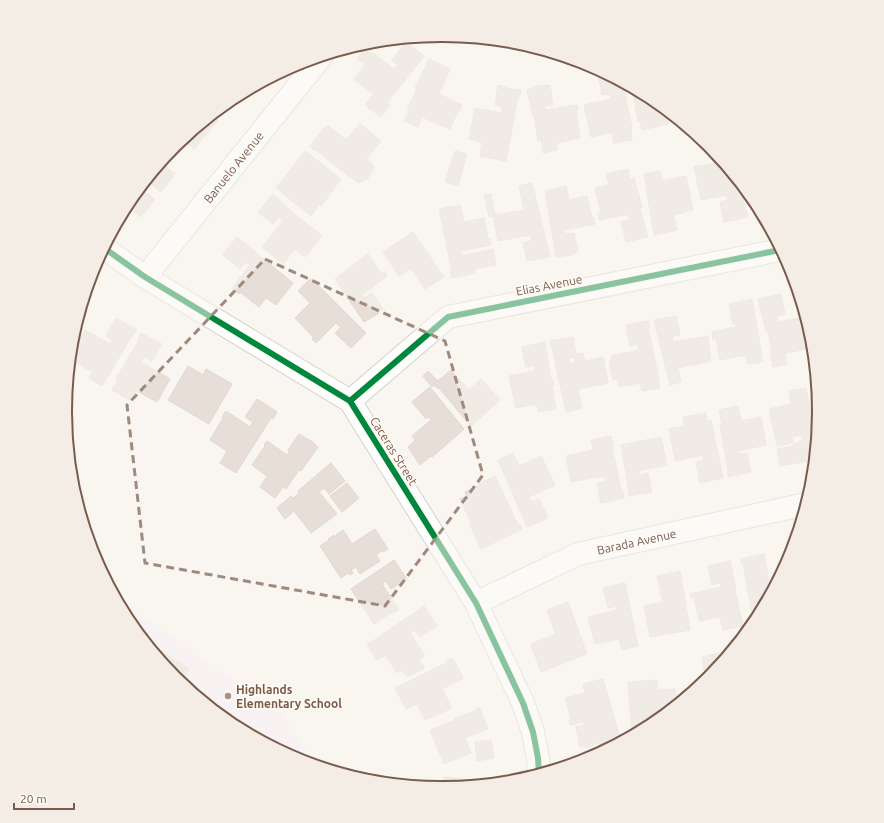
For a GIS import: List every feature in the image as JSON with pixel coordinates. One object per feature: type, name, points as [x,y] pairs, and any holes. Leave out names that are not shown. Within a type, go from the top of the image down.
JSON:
[{"type":"street","name":"Banuelo Avenue","points":[[145,277],[315,65]]},
{"type":"street","name":"Elias Avenue","points":[[350,401],[448,317],[774,251]]},
{"type":"street","name":"Caceras Street","points":[[109,252],[145,277],[350,401],[476,603],[523,703],[533,732],[539,768]]},
{"type":"street","name":"Barada Avenue","points":[[476,603],[578,554],[799,505]]},
{"type":"highlighted area","points":[[265,259],[445,341],[483,475],[385,606],[145,563],[127,405]]},
{"type":"shaded area","name":"Highlands Elementary School","points":[[128,606],[284,715],[310,756],[279,743],[257,731],[217,705],[181,673],[164,655]]},
{"type":"building","points":[[404,44],[408,44],[424,56],[387,103],[390,105],[381,117],[365,105],[374,94],[354,79],[365,64],[357,59],[363,51],[366,50],[371,54],[372,52],[394,69],[398,65],[392,60]]},
{"type":"building","points":[[429,59],[450,69],[439,94],[462,105],[460,111],[458,110],[450,129],[422,117],[418,127],[404,121],[409,111],[407,110],[417,89],[415,88]]},
{"type":"building","points":[[599,77],[624,91],[632,128],[632,140],[614,143],[612,132],[591,137],[584,105],[612,99],[610,94],[602,95]]},
{"type":"building","points":[[498,85],[507,87],[506,88],[521,90],[520,97],[518,97],[506,161],[480,156],[482,142],[469,139],[475,108],[501,113],[502,107],[495,105]]},
{"type":"building","points":[[544,85],[550,85],[553,105],[544,106],[545,110],[577,105],[578,110],[576,111],[580,138],[556,143],[557,150],[543,153],[541,140],[538,141],[534,115],[527,90]]},
{"type":"building","points":[[633,96],[667,118],[668,124],[642,130],[640,121],[638,121]]},
{"type":"building","points":[[216,119],[218,120],[194,149],[188,144]]},
{"type":"building","points":[[360,124],[381,141],[366,159],[374,166],[373,170],[368,178],[359,183],[310,146],[327,125],[346,140]]},
{"type":"building","points":[[305,151],[341,179],[321,206],[319,205],[311,216],[276,188]]},
{"type":"building","points":[[455,151],[467,154],[458,186],[445,182]]},
{"type":"building","points":[[715,163],[742,197],[748,217],[724,222],[720,202],[728,200],[727,195],[701,200],[694,167]]},
{"type":"building","points":[[165,166],[175,174],[161,192],[151,184]]},
{"type":"building","points":[[628,169],[630,179],[634,178],[639,194],[639,203],[641,202],[642,207],[640,209],[648,237],[626,242],[621,222],[629,220],[628,214],[599,220],[598,213],[601,213],[595,188],[609,185],[606,174]]},
{"type":"building","points":[[660,171],[662,181],[686,176],[693,210],[673,215],[677,230],[654,235],[644,174]]},
{"type":"building","points":[[532,183],[550,257],[527,261],[523,243],[532,241],[531,235],[498,241],[493,216],[489,217],[484,195],[491,194],[495,215],[524,210],[519,186]]},
{"type":"building","points":[[566,186],[569,200],[587,196],[592,218],[594,218],[595,224],[564,230],[565,234],[574,233],[578,252],[572,253],[572,255],[556,257],[545,191]]},
{"type":"building","points":[[145,192],[155,199],[141,217],[132,210]]},
{"type":"building","points":[[273,194],[292,212],[322,236],[305,257],[295,249],[283,264],[262,247],[283,221],[279,217],[273,224],[258,212]]},
{"type":"building","points":[[460,205],[464,222],[484,218],[488,239],[490,239],[491,245],[461,251],[462,256],[493,249],[496,265],[474,269],[475,273],[452,278],[439,209]]},
{"type":"building","points":[[413,232],[444,277],[425,289],[411,268],[399,276],[383,252]]},
{"type":"building","points":[[237,237],[293,283],[276,305],[266,298],[259,307],[240,292],[239,294],[232,288],[250,265],[246,262],[240,269],[223,255]]},
{"type":"building","points":[[368,254],[382,274],[385,272],[387,276],[362,295],[364,298],[372,293],[383,309],[364,322],[335,279]]},
{"type":"building","points":[[311,278],[366,333],[351,348],[335,333],[341,327],[336,323],[316,343],[312,339],[314,338],[295,318],[310,303],[298,291]]},
{"type":"building","points":[[781,294],[785,314],[777,316],[778,322],[799,318],[806,349],[785,353],[787,364],[773,367],[770,351],[772,351],[768,332],[766,332],[758,299]]},
{"type":"building","points":[[752,299],[763,362],[748,364],[746,355],[720,360],[716,338],[713,339],[712,332],[736,327],[735,324],[733,324],[729,304]]},
{"type":"building","points":[[676,316],[680,335],[672,336],[673,342],[708,336],[711,361],[678,368],[681,382],[670,385],[654,320]]},
{"type":"building","points":[[116,318],[137,330],[102,386],[89,378],[92,372],[76,362],[80,340],[85,330],[110,344],[113,340],[106,336]]},
{"type":"building","points":[[648,321],[660,388],[642,391],[640,383],[619,387],[617,379],[613,380],[609,361],[612,360],[611,356],[639,350],[638,344],[630,346],[626,325]]},
{"type":"building","points":[[141,333],[162,344],[152,361],[144,357],[141,362],[170,379],[157,402],[137,391],[131,401],[112,390],[118,380],[116,379],[139,340],[138,339]]},
{"type":"building","points":[[573,337],[576,354],[583,353],[585,361],[603,357],[608,383],[578,389],[582,408],[566,412],[550,341]],"holes":[[[574,357],[575,363],[570,364],[568,358]]]},
{"type":"building","points":[[545,342],[551,380],[553,380],[554,385],[552,386],[556,409],[538,412],[537,404],[516,408],[509,376],[535,371],[534,365],[526,367],[522,347]]},
{"type":"building","points":[[188,366],[203,375],[206,369],[232,384],[209,424],[168,400]]},
{"type":"building","points":[[451,370],[469,390],[481,379],[500,400],[471,426],[439,388],[438,389],[434,385],[432,387],[423,376],[428,371],[438,381]]},
{"type":"building","points":[[430,387],[464,429],[432,457],[431,456],[420,465],[408,447],[415,440],[412,436],[431,420],[428,417],[426,419],[412,402]]},
{"type":"building","points":[[806,388],[812,418],[811,436],[808,461],[780,466],[777,449],[793,446],[792,445],[795,445],[795,443],[803,441],[802,435],[792,437],[793,443],[777,446],[769,409],[791,404],[789,391]]},
{"type":"building","points":[[257,399],[277,412],[273,419],[271,418],[236,473],[220,463],[227,451],[210,440],[226,411],[250,427],[253,422],[245,417]]},
{"type":"building","points":[[738,406],[741,421],[761,417],[766,445],[738,451],[738,454],[747,453],[751,472],[728,477],[719,410]]},
{"type":"building","points":[[706,413],[707,421],[711,420],[723,478],[700,483],[696,462],[704,461],[703,455],[675,461],[669,429],[685,426],[683,417]]},
{"type":"building","points":[[299,434],[318,447],[286,489],[283,487],[275,498],[260,487],[267,476],[252,465],[267,441],[287,455],[290,451],[288,450]]},
{"type":"building","points":[[611,436],[614,447],[612,447],[624,498],[601,503],[597,483],[606,481],[604,476],[571,482],[566,456],[593,450],[591,440]]},
{"type":"building","points":[[661,437],[667,465],[638,471],[639,475],[648,473],[652,492],[629,496],[621,445]]},
{"type":"building","points":[[513,453],[519,466],[541,456],[555,485],[529,497],[531,502],[539,499],[548,518],[527,527],[498,460]]},
{"type":"building","points":[[331,463],[345,481],[329,494],[324,488],[319,492],[337,514],[311,533],[294,511],[285,519],[277,508],[291,496],[293,498],[299,493],[298,491]]},
{"type":"building","points":[[495,476],[518,525],[520,524],[522,529],[481,549],[469,523],[471,522],[460,499],[467,496],[465,492],[472,489],[473,492],[475,491],[473,488],[478,486],[478,484]]},
{"type":"building","points":[[347,483],[359,498],[342,512],[330,496]]},
{"type":"building","points":[[375,529],[388,549],[376,555],[380,561],[360,574],[356,567],[351,570],[353,573],[350,575],[348,573],[341,578],[320,546],[334,535],[335,537],[337,536],[336,535],[343,530],[352,544]]},
{"type":"building","points":[[764,554],[770,581],[752,613],[743,563],[741,563],[741,559]]},
{"type":"building","points":[[394,560],[407,579],[391,589],[386,581],[382,584],[399,610],[394,613],[392,612],[374,624],[351,589]]},
{"type":"building","points":[[730,561],[742,626],[723,630],[720,617],[699,621],[694,597],[691,598],[690,594],[721,587],[720,583],[712,585],[708,566]]},
{"type":"building","points":[[680,571],[690,630],[650,637],[644,606],[663,602],[657,576]]},
{"type":"building","points":[[625,583],[638,646],[622,650],[619,639],[595,644],[588,617],[617,610],[616,606],[608,608],[603,588]]},
{"type":"building","points":[[568,602],[587,654],[541,672],[531,644],[556,634],[547,610]]},
{"type":"building","points":[[424,606],[437,626],[420,637],[415,630],[410,633],[425,656],[419,660],[425,668],[407,677],[402,670],[397,673],[385,655],[377,660],[367,645]]},
{"type":"building","points":[[161,651],[189,669],[185,676]]},
{"type":"building","points":[[722,652],[705,671],[702,657]]},
{"type":"building","points":[[453,658],[463,678],[442,689],[452,708],[425,720],[417,704],[406,709],[395,688],[448,662],[447,660]]},
{"type":"building","points":[[603,679],[620,735],[603,744],[599,745],[598,742],[587,748],[585,746],[580,747],[576,727],[584,725],[583,722],[570,725],[569,720],[571,720],[565,698],[585,693],[583,684]]},
{"type":"building","points":[[657,680],[658,690],[675,689],[676,697],[649,718],[644,718],[644,721],[631,728],[628,682]]},
{"type":"building","points":[[479,707],[488,729],[465,738],[471,753],[444,764],[430,730],[477,710],[476,709]]},
{"type":"building","points":[[491,740],[494,758],[477,761],[475,742]]},
{"type":"building","points":[[444,777],[469,780],[466,780],[443,781]]},
{"type":"cycle path","points":[[350,401],[448,317],[774,251]]},
{"type":"cycle path","points":[[109,252],[145,277],[350,401],[476,603],[523,703],[533,732],[539,768]]},
{"type":"place","name":"Highlands Elementary School","points":[[228,696]]}]
